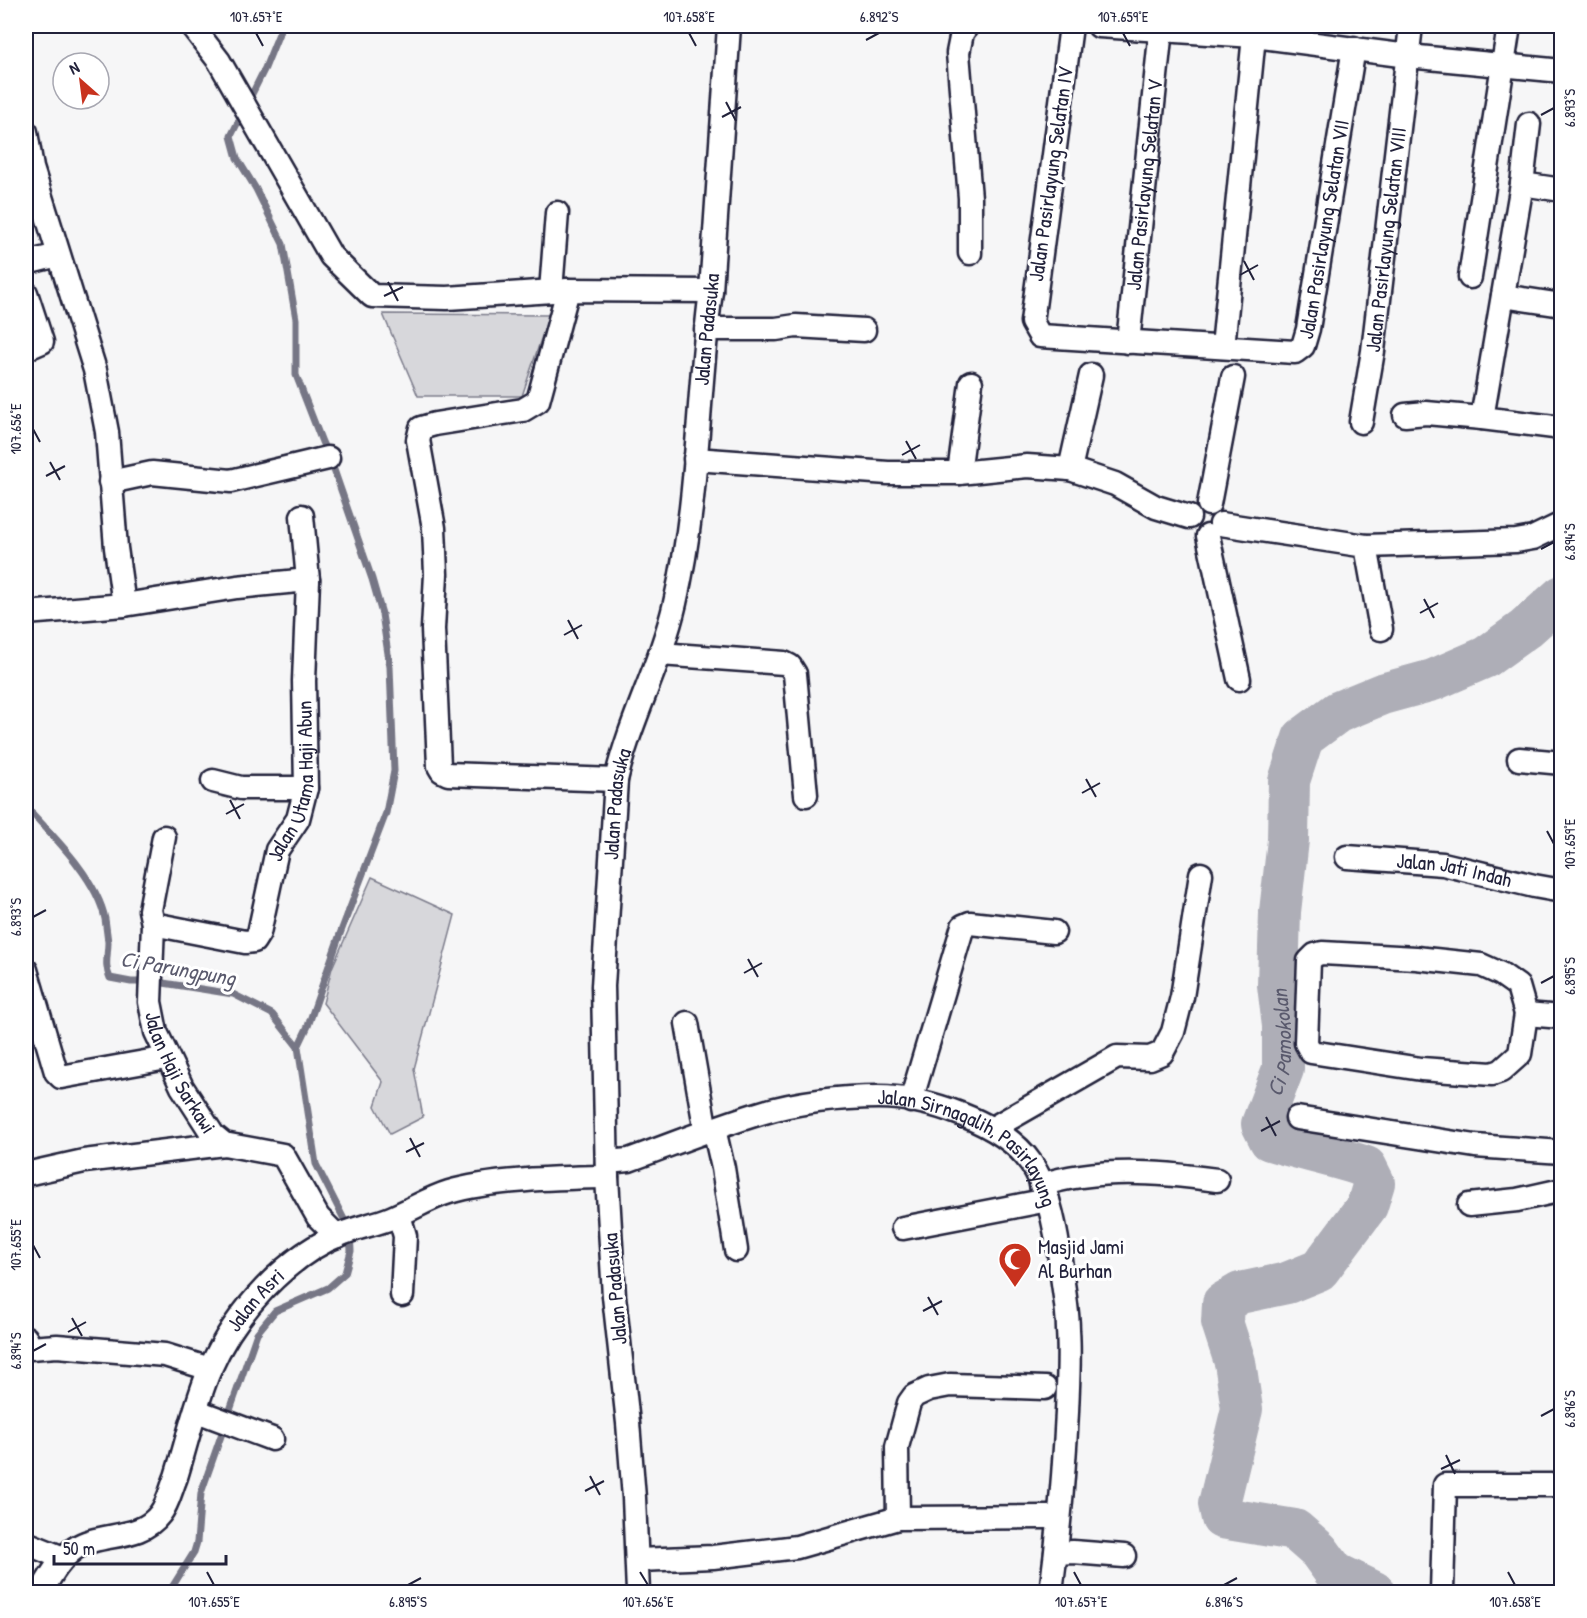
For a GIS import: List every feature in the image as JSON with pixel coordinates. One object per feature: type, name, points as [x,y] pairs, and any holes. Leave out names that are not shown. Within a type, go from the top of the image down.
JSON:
[{"type":"street","points":[[192,26],[219,61],[331,256],[372,296],[447,298],[560,290],[711,291]]},
{"type":"street","name":"Jalan Padasuka","points":[[638,1593],[638,1560],[628,1423],[614,1296],[607,1169],[603,986],[616,780],[623,751],[660,654],[675,604],[682,568],[711,291],[729,26]]},
{"type":"street","points":[[967,26],[962,33],[958,53],[970,198],[970,253]]},
{"type":"street","name":"Jalan Pasirlayung Selatan IV","points":[[1032,322],[1071,26]]},
{"type":"street","points":[[1099,26],[1254,36],[1408,56],[1562,71]]},
{"type":"street","name":"Jalan Pasirlayung Selatan VIII","points":[[1361,422],[1373,351],[1411,26]]},
{"type":"street","points":[[1470,277],[1509,26]]},
{"type":"street","name":"Jalan Pasirlayung Selatan V","points":[[1128,342],[1161,29]]},
{"type":"street","points":[[1223,347],[1254,36]]},
{"type":"street","name":"Jalan Pasirlayung Selatan VII","points":[[1032,322],[1040,336],[1295,352],[1303,346],[1308,329],[1354,48]]},
{"type":"street","points":[[1482,418],[1522,184],[1529,124]]},
{"type":"street","points":[[26,132],[32,168],[95,370],[107,432],[110,482],[124,605]]},
{"type":"street","points":[[1522,184],[1562,189]]},
{"type":"street","points":[[557,213],[560,290],[538,401],[523,410],[421,428],[418,440],[434,528],[434,629],[439,766],[448,774],[616,780]]},
{"type":"street","points":[[26,263],[58,255]]},
{"type":"street","points":[[26,293],[42,342],[26,349]]},
{"type":"street","points":[[1503,296],[1562,305]]},
{"type":"street","points":[[706,329],[796,326],[864,330]]},
{"type":"street","points":[[1070,469],[1091,375]]},
{"type":"street","points":[[1209,504],[1233,377]]},
{"type":"street","points":[[959,473],[971,383]]},
{"type":"street","points":[[1405,415],[1426,413],[1562,428]]},
{"type":"street","points":[[110,482],[152,473],[231,481],[328,458]]},
{"type":"street","points":[[695,459],[888,473],[959,473],[1027,466],[1070,469],[1114,484],[1156,507],[1189,517]]},
{"type":"street","points":[[1239,679],[1215,530],[1219,511],[1209,504],[1198,505],[1189,517],[1189,523],[1196,534],[1215,530],[1366,546],[1516,541],[1533,538],[1562,524]]},
{"type":"street","name":"Jalan Utama Haji Abun","points":[[153,924],[245,942],[254,941],[259,933],[277,850],[298,819],[306,788],[304,681],[308,580],[302,516]]},
{"type":"street","points":[[1366,546],[1381,629]]},
{"type":"street","points":[[26,613],[124,605],[237,587],[308,580]]},
{"type":"street","points":[[660,654],[784,663],[790,666],[795,674],[806,795]]},
{"type":"street","points":[[1519,759],[1562,763]]},
{"type":"street","points":[[213,781],[241,788],[306,788]]},
{"type":"street","name":"Jalan Haji Sarkawi","points":[[164,837],[150,910],[153,924],[150,1002],[156,1032],[167,1058],[205,1124],[224,1144],[284,1155],[318,1216],[348,1232]]},
{"type":"street","name":"Jalan Jati Indah","points":[[1347,857],[1443,864],[1562,891]]},
{"type":"street","points":[[993,1128],[1117,1057],[1150,1058],[1162,1053],[1173,1032],[1182,997],[1201,874]]},
{"type":"street","points":[[911,1101],[963,926],[970,923],[1054,932]]},
{"type":"street","points":[[1322,953],[1416,958],[1481,965],[1501,974],[1518,986],[1526,1014],[1520,1054],[1501,1071],[1492,1074],[1421,1070],[1311,1052],[1306,1042],[1309,961],[1315,955],[1322,953]]},
{"type":"street","points":[[26,970],[56,1072],[61,1077],[167,1058]]},
{"type":"street","points":[[1526,1014],[1562,1017]]},
{"type":"street","points":[[687,1023],[710,1131],[723,1168],[736,1250]]},
{"type":"street","name":"Jalan Sirnagalih, Pasirlayung","points":[[607,1169],[763,1112],[870,1097],[911,1101],[958,1113],[993,1128],[1016,1147],[1032,1164],[1045,1192],[1058,1244],[1068,1330],[1063,1498],[1051,1593]]},
{"type":"street","points":[[1297,1118],[1475,1146],[1562,1152]]},
{"type":"street","points":[[26,1174],[84,1161],[224,1144]]},
{"type":"street","name":"Jalan Asri","points":[[41,1593],[63,1558],[75,1548],[90,1542],[128,1534],[147,1526],[161,1514],[169,1496],[210,1369],[228,1333],[256,1296],[298,1258],[348,1232],[399,1215],[449,1192],[607,1169]]},
{"type":"street","points":[[903,1228],[1045,1192],[1059,1179],[1124,1173],[1181,1175],[1217,1180]]},
{"type":"street","points":[[1469,1205],[1517,1200],[1562,1190]]},
{"type":"street","points":[[399,1215],[405,1236],[402,1295]]},
{"type":"street","points":[[26,1338],[30,1348],[57,1346],[165,1354],[210,1369]]},
{"type":"street","points":[[898,1518],[897,1446],[909,1402],[914,1396],[929,1389],[950,1385],[1045,1388]]},
{"type":"street","points":[[197,1411],[272,1439]]},
{"type":"street","points":[[1442,1593],[1444,1485],[1562,1485]]},
{"type":"street","points":[[638,1560],[713,1557],[797,1547],[898,1518],[1048,1517]]},
{"type":"street","points":[[26,1543],[63,1558]]},
{"type":"street","points":[[1056,1553],[1124,1556]]},
{"type":"shaded area","points":[[383,314],[549,315],[522,396],[418,396]]},
{"type":"shaded area","points":[[372,877],[455,915],[414,1069],[423,1117],[390,1134],[375,1106],[383,1082],[323,1003],[332,968]]},
{"type":"waterway","points":[[248,102],[282,26]]},
{"type":"waterway","points":[[243,112],[231,136],[237,158],[256,189],[283,244],[296,319],[296,375],[333,467],[372,579],[382,614],[390,667],[394,771],[386,813],[308,1026],[298,1047]]},
{"type":"waterway","name":"Ci Pamokolan","points":[[1374,1592],[1335,1573],[1319,1551],[1295,1530],[1222,1518],[1219,1504],[1242,1409],[1235,1362],[1222,1322],[1223,1303],[1240,1293],[1287,1283],[1319,1270],[1367,1206],[1374,1183],[1366,1167],[1270,1140],[1262,1124],[1283,1069],[1283,1026],[1278,985],[1280,912],[1288,840],[1289,781],[1303,738],[1338,712],[1382,694],[1433,680],[1486,657],[1525,629],[1562,596]]},
{"type":"waterway","name":"Ci Parungpung","points":[[26,807],[73,858],[93,888],[105,919],[108,942],[107,964],[110,978],[131,982],[157,982],[233,994],[272,1014],[298,1047],[316,1164],[350,1231],[351,1251],[345,1273],[328,1288],[275,1311],[257,1333],[201,1493],[197,1542],[194,1552],[169,1592]]},
{"type":"place","name":"Masjid Jami Al Burhan","points":[[1015,1288]]}]
